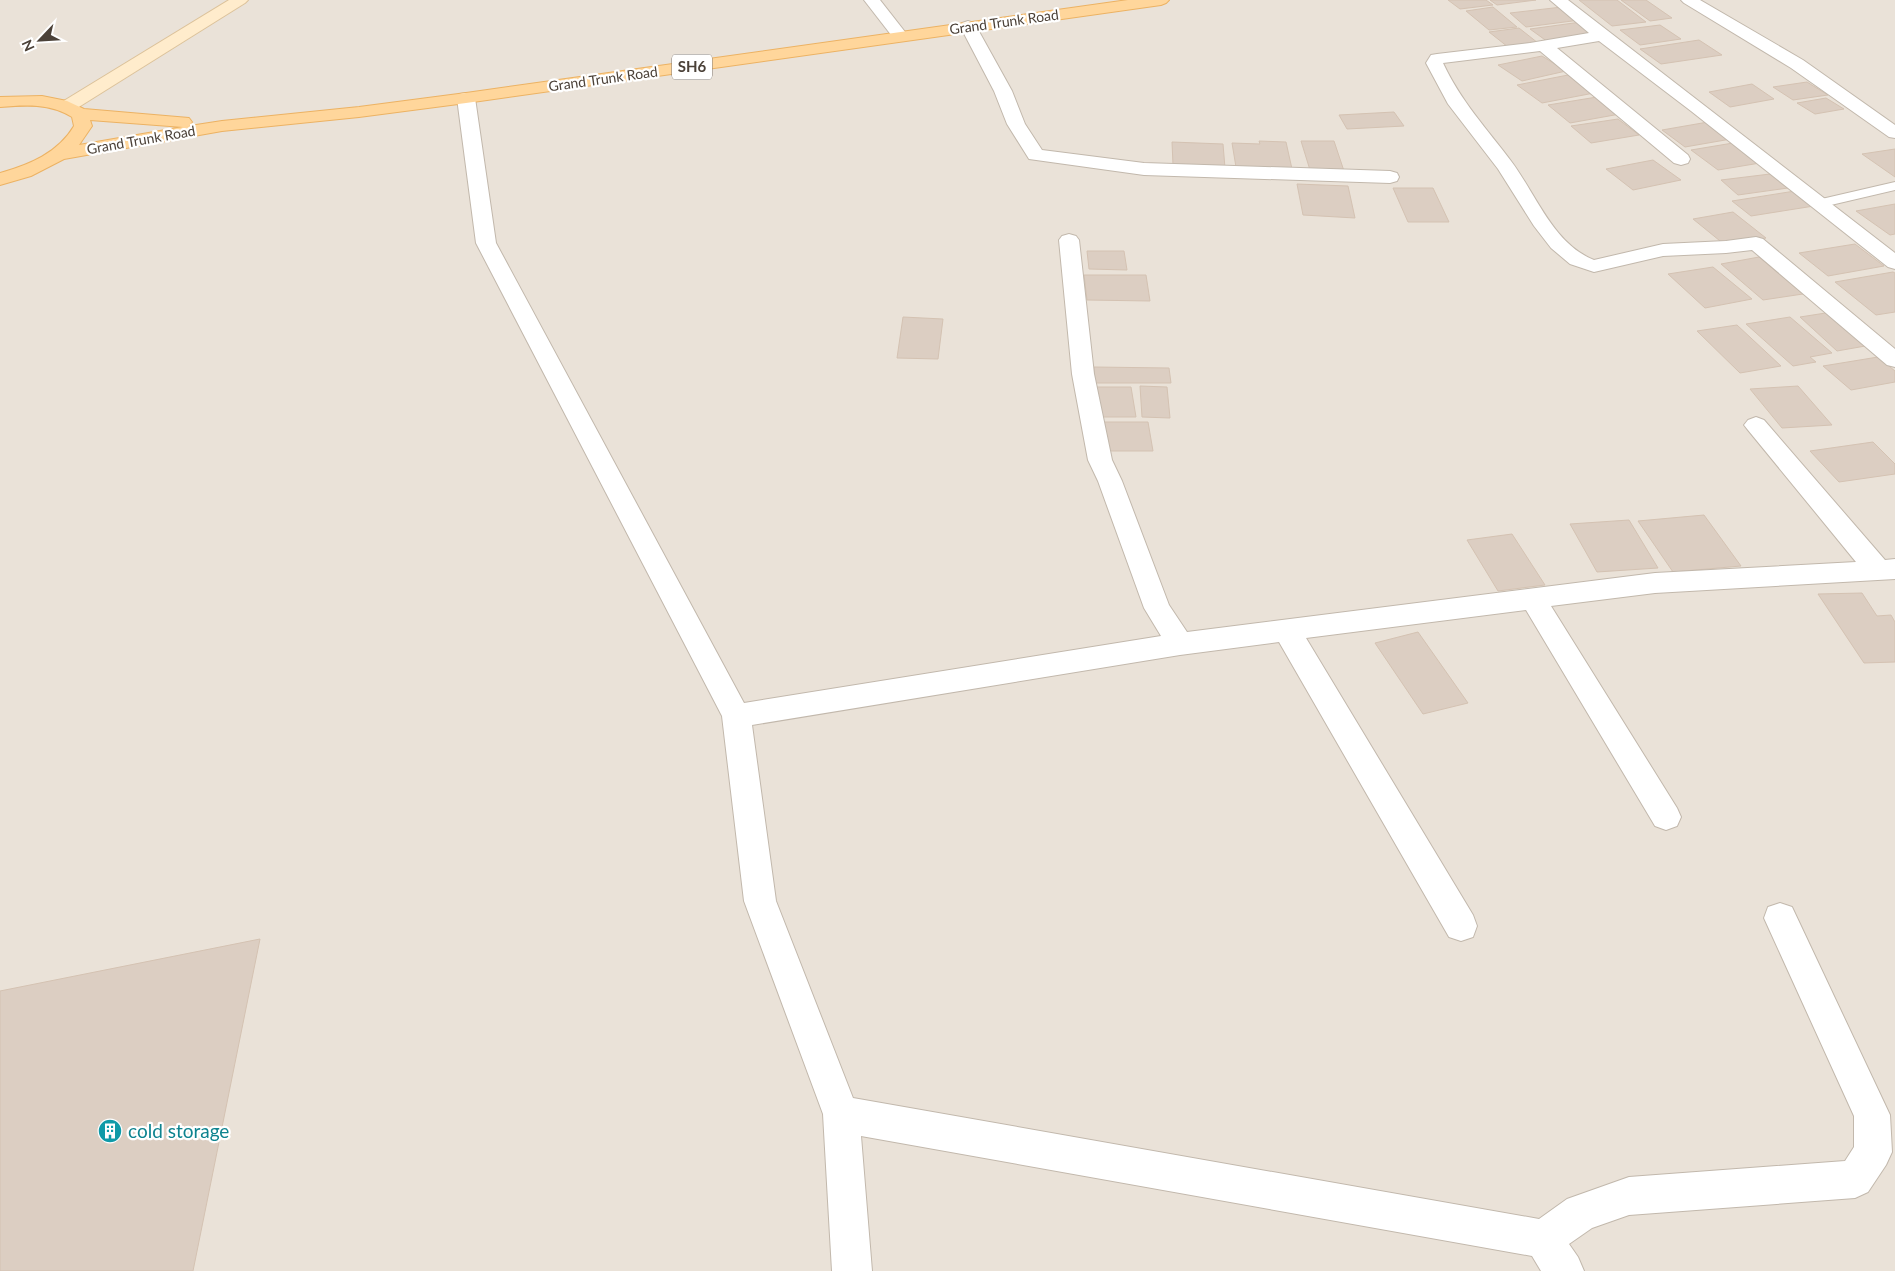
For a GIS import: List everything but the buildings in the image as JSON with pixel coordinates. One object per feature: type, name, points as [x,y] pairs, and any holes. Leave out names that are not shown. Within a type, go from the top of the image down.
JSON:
[{"type":"main road","name":"Grand Trunk Road","points":[[60,154],[222,126],[359,112],[466,98],[1161,0]]},
{"type":"main road","name":"Grand Trunk Road","points":[[0,102],[50,101],[74,110],[222,126]]},
{"type":"main road","points":[[0,179],[38,166],[60,154],[76,140],[83,126],[74,110]]},
{"type":"street","points":[[74,110],[240,0]]},
{"type":"street","points":[[872,0],[901,37]]},
{"type":"street","points":[[1558,0],[1895,263]]},
{"type":"street","points":[[1689,0],[1797,64],[1895,133]]},
{"type":"street","points":[[968,26],[1004,91],[1016,124],[1036,155],[1144,169],[1390,178]]},
{"type":"street","points":[[1604,35],[1530,48],[1437,59],[1434,63],[1439,75],[1460,107],[1505,167],[1553,238],[1573,257],[1584,264],[1594,266],[1663,250],[1726,247],[1756,243],[1895,360]]},
{"type":"street","points":[[1542,45],[1681,159]]},
{"type":"street","points":[[466,98],[486,243],[736,716],[760,901],[841,1114],[852,1271]]},
{"type":"street","points":[[1069,240],[1083,374],[1100,460],[1110,481],[1157,608],[1180,644]]},
{"type":"street","points":[[1756,425],[1886,570]]},
{"type":"street","points":[[736,716],[1180,644],[1655,583],[1886,570]]},
{"type":"street","points":[[1533,599],[1666,816]]},
{"type":"street","points":[[1287,631],[1461,926]]},
{"type":"street","points":[[841,1114],[1543,1239],[1581,1213],[1628,1196],[1855,1179],[1873,1152],[1872,1114],[1780,918]]},
{"type":"street","points":[[1543,1239],[1564,1271]]},
{"type":"lane","points":[[1818,204],[1895,186]]},
{"type":"shaded area","points":[[0,0],[1895,0],[1895,1271],[0,1271]]},
{"type":"place","name":"cold storage","points":[[110,1131]]}]
